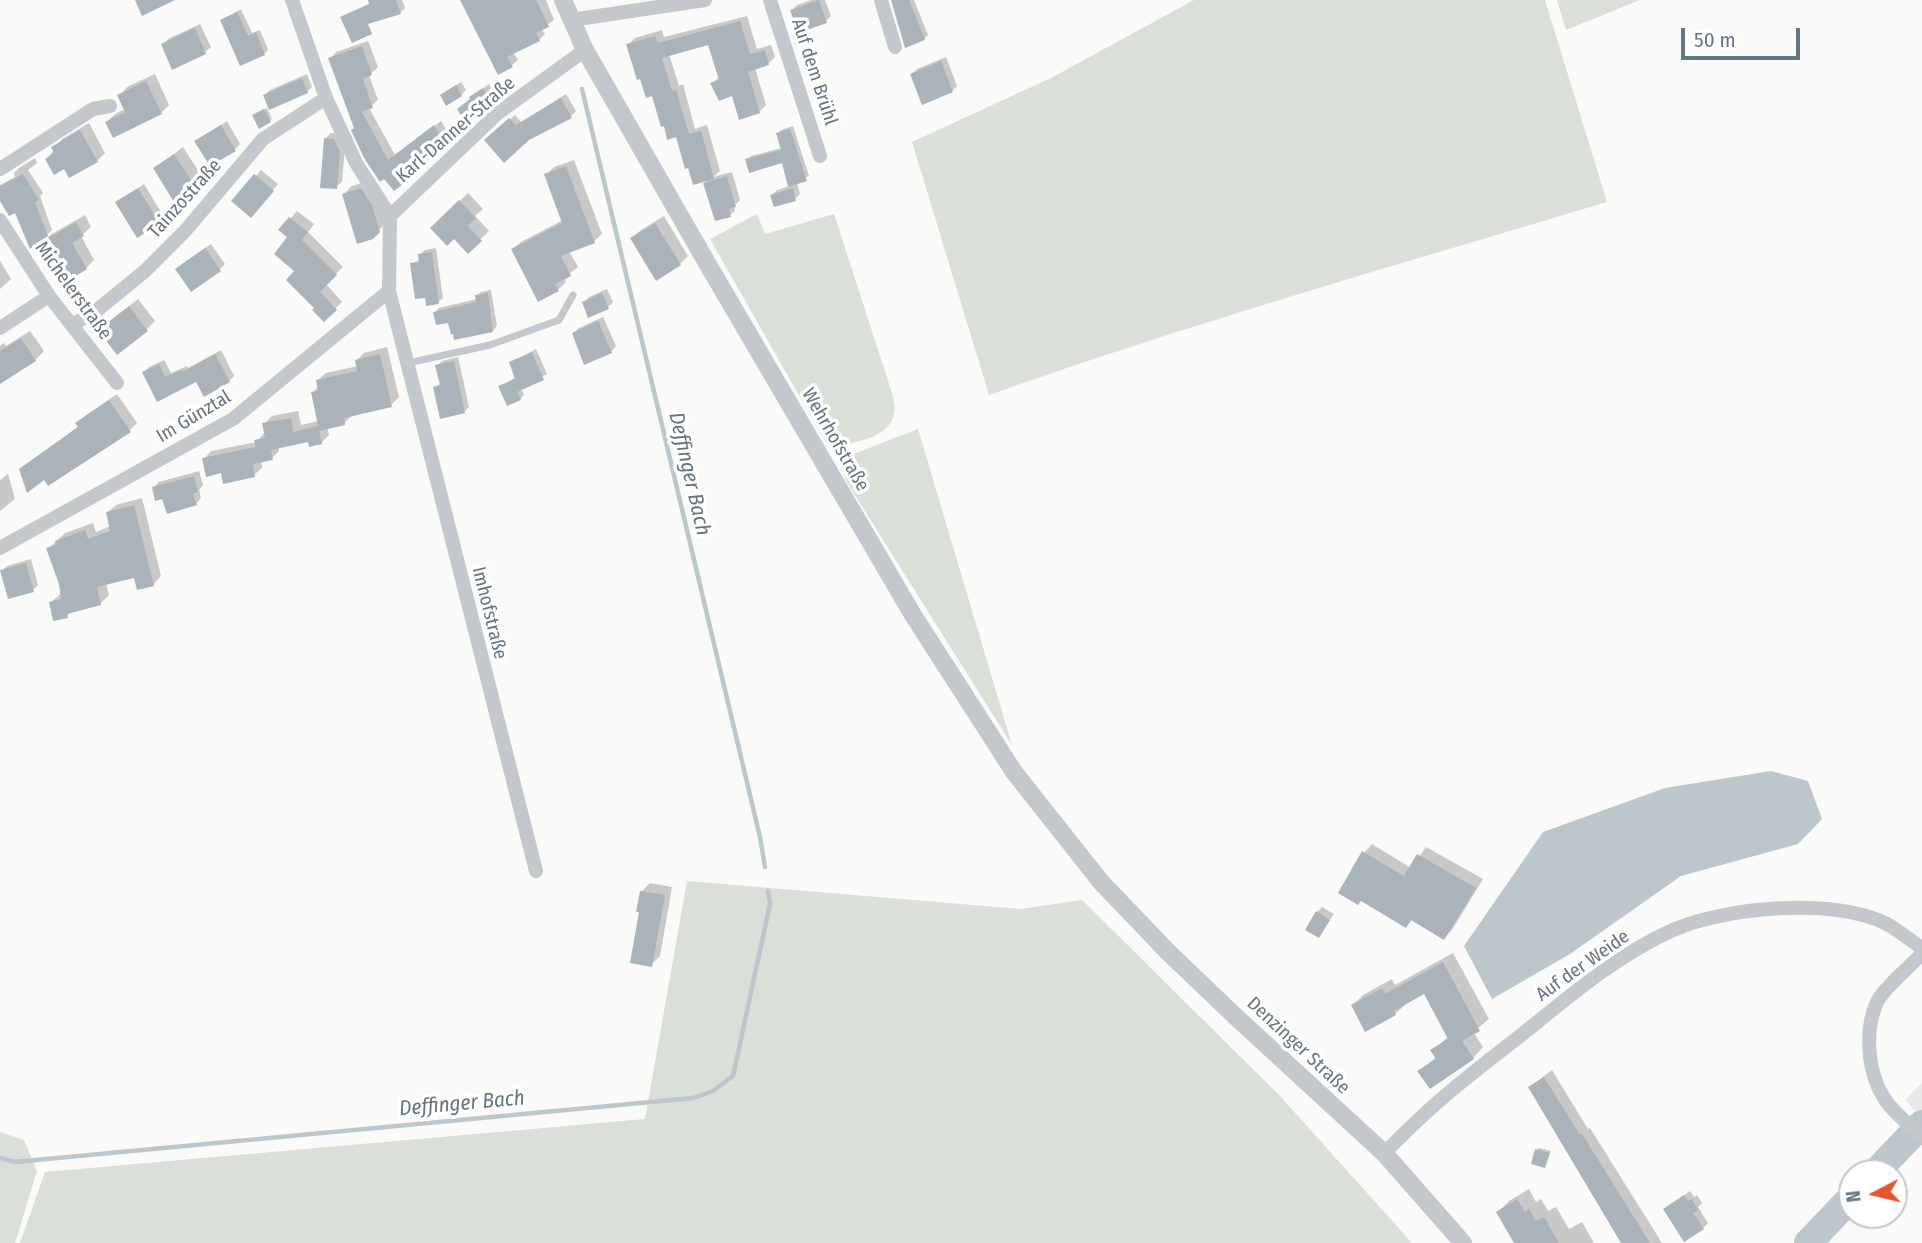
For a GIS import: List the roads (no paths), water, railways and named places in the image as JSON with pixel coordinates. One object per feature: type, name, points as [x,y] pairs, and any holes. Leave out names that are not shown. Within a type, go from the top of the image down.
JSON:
[{"type":"street","points":[[292,0],[326,98],[356,163],[390,216]]},
{"type":"street","name":"Wehrhofstraße","points":[[563,0],[585,50],[913,615],[1014,772],[1101,882]]},
{"type":"street","points":[[571,20],[705,0]]},
{"type":"street","name":"Auf dem Brühl","points":[[771,0],[820,156]]},
{"type":"street","points":[[881,0],[895,47]]},
{"type":"street","name":"Karl-Danner-Straße","points":[[390,216],[498,113],[585,50]]},
{"type":"street","name":"Tainzostraße","points":[[72,325],[96,311],[145,271],[185,231],[263,139],[326,98]]},
{"type":"street","points":[[0,169],[93,109],[110,106]]},
{"type":"street","name":"Imhofstraße","points":[[390,216],[389,291],[536,871]]},
{"type":"street","name":"Michelerstraße","points":[[0,220],[49,296],[117,383]]},
{"type":"street","name":"Im Günztal","points":[[0,548],[233,419],[389,291]]},
{"type":"street","points":[[0,328],[49,296]]},
{"type":"street","name":"Denzinger Straße","points":[[1101,882],[1168,952],[1384,1153],[1463,1243]]},
{"type":"street","name":"Auf der Weide","points":[[1384,1153],[1437,1102],[1553,1009],[1622,957],[1675,929],[1726,914],[1787,907],[1839,911],[1886,924],[1922,948]]},
{"type":"street","points":[[1922,954],[1878,1001],[1868,1038],[1875,1081],[1890,1107],[1922,1136]]},
{"type":"lane","points":[[407,363],[490,345],[559,320],[573,295]]},
{"type":"waterway","name":"Deffinger Bach","points":[[582,89],[765,867]]},
{"type":"waterway","name":"Deffinger Bach","points":[[0,1158],[15,1162],[693,1098],[713,1091],[733,1076],[770,904],[768,891]]},
{"type":"waterway","points":[[1888,1159],[1922,1124]]},
{"type":"waterway","points":[[1808,1243],[1838,1212]]}]
